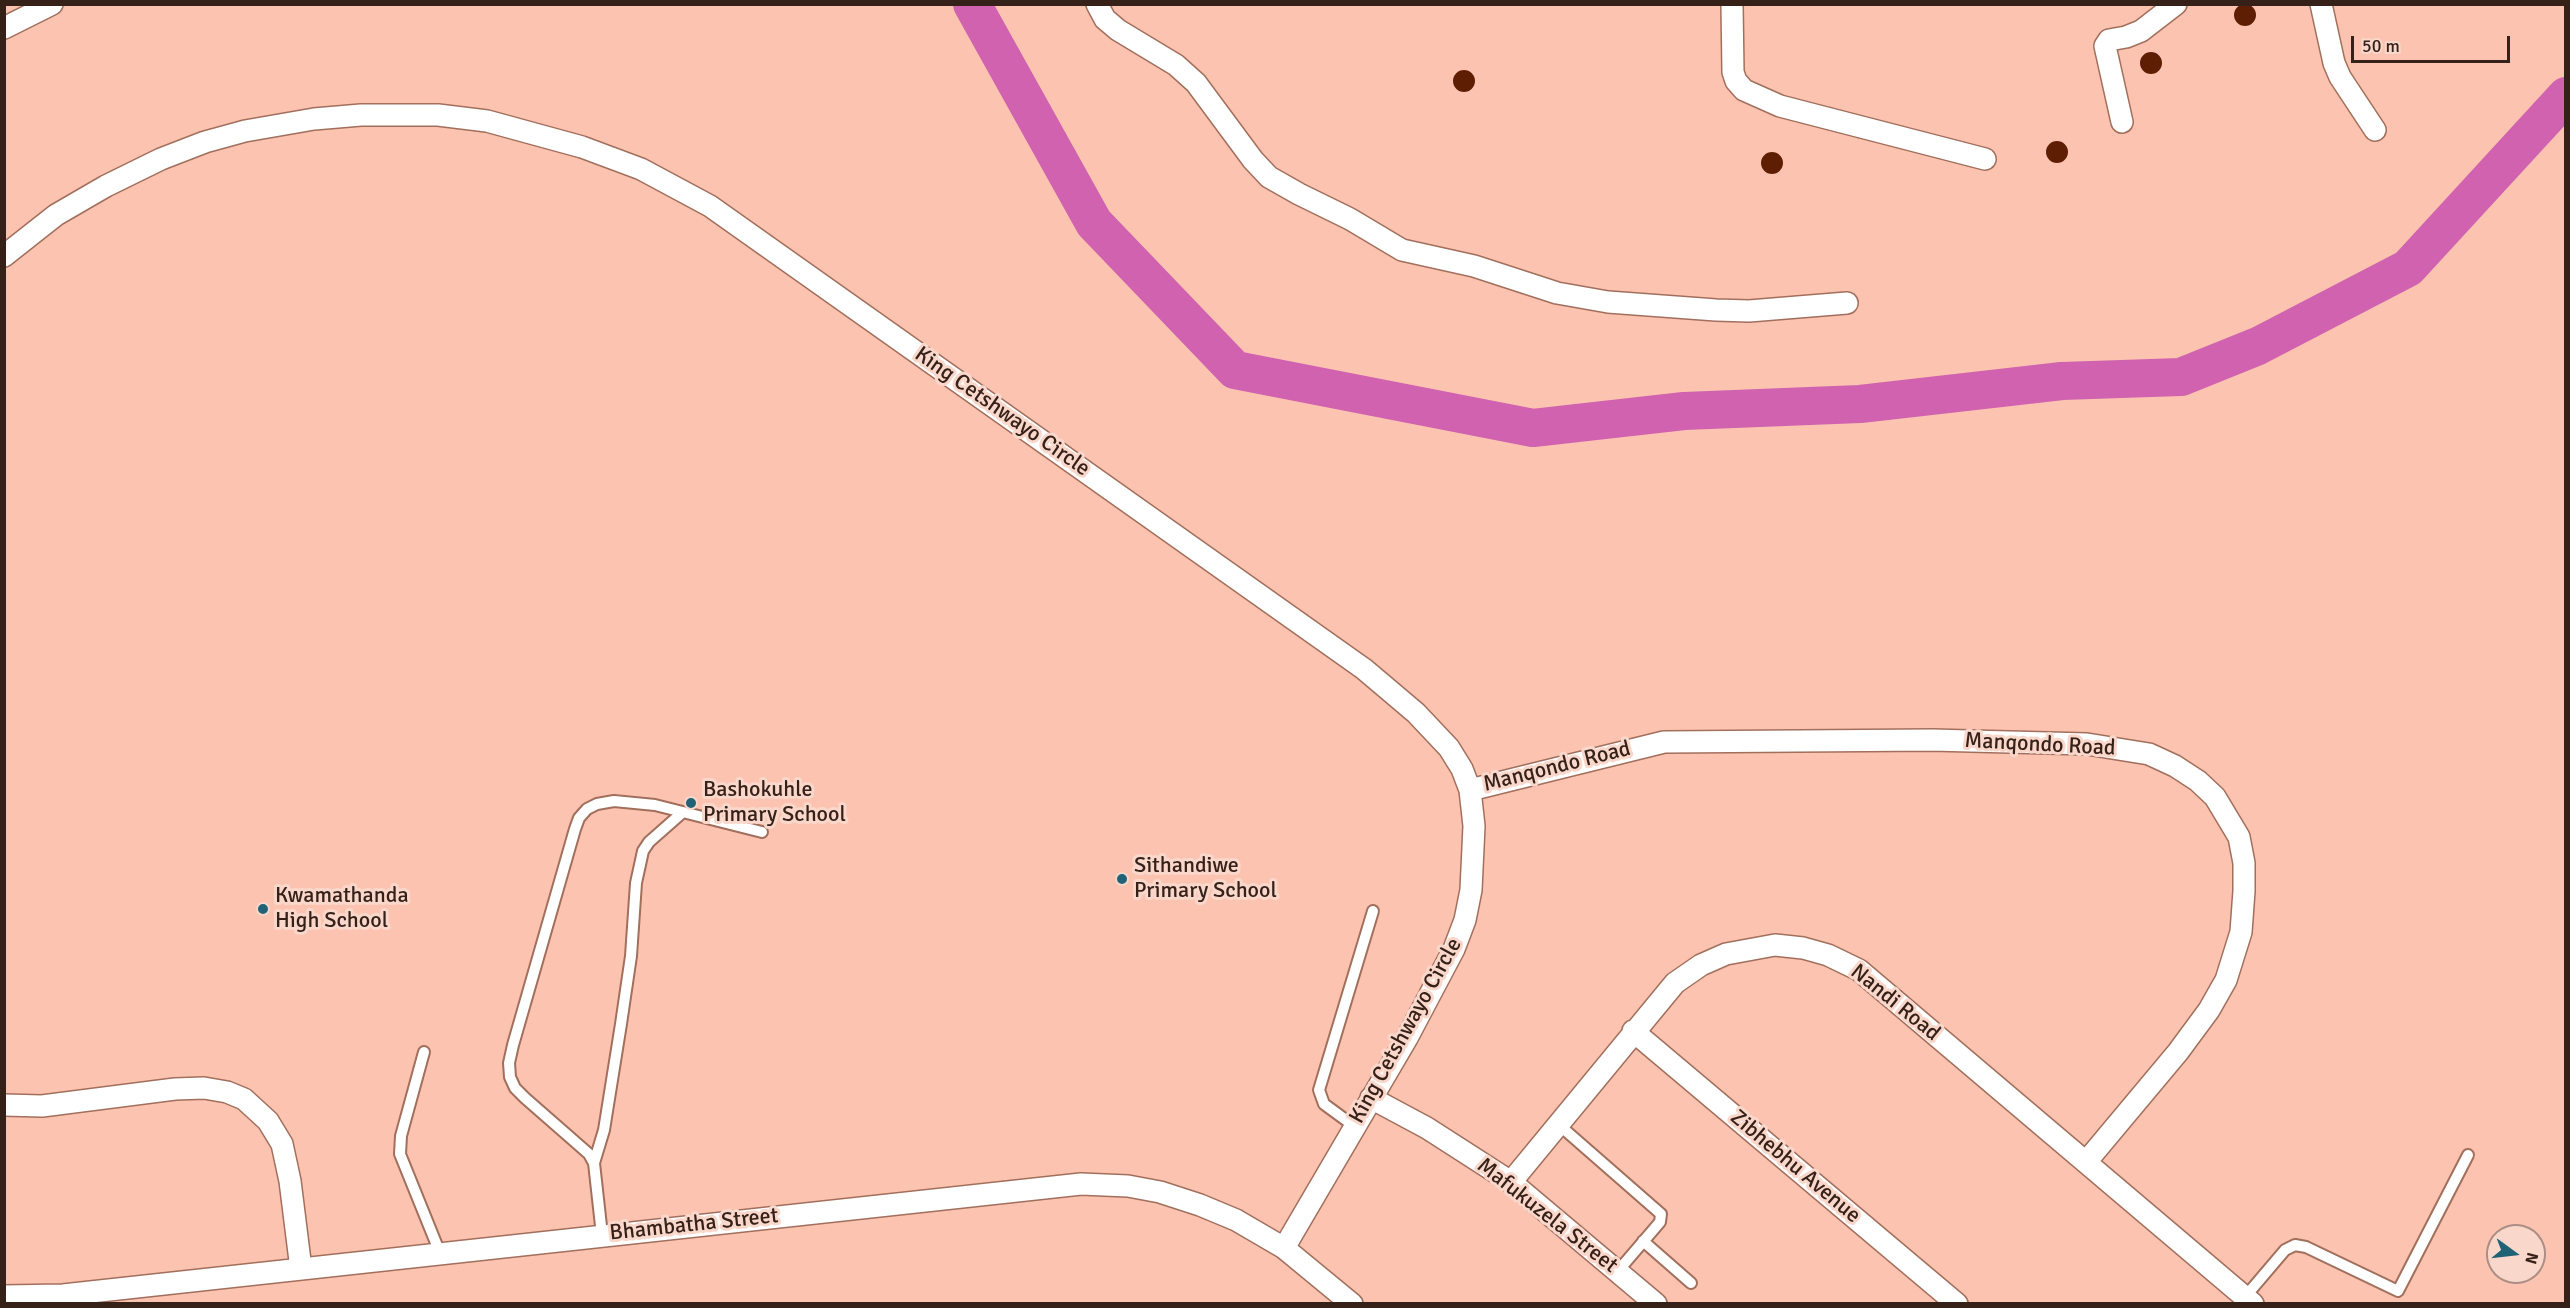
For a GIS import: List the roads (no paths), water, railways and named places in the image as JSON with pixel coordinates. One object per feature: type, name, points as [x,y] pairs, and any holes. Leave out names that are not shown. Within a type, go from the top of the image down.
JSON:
[{"type":"street","points":[[4,28],[52,4]]},
{"type":"street","points":[[1096,4],[1105,19],[1118,30],[1176,65],[1196,83],[1253,160],[1269,177],[1328,207],[1402,250],[1424,257],[1474,266],[1557,293],[1608,302],[1749,311],[1847,303]]},
{"type":"street","points":[[1732,4],[1733,72],[1736,81],[1744,90],[1780,106],[1985,159]]},
{"type":"street","points":[[2122,122],[2105,55],[2107,42],[2141,31],[2176,4]]},
{"type":"street","points":[[2321,4],[2334,63],[2340,77],[2375,130]]},
{"type":"street","name":"King Cetshwayo Circle","points":[[4,256],[56,215],[106,186],[161,159],[205,142],[245,131],[361,115],[438,116],[488,121],[582,147],[641,169],[710,206],[1327,642],[1416,713],[1449,748],[1462,769],[1470,790],[1474,860],[1465,920],[1454,949],[1407,1038],[1284,1248]]},
{"type":"street","name":"Manqondo Road","points":[[1470,790],[1664,742],[1932,740],[2087,744],[2149,754],[2175,766],[2198,781],[2216,797],[2239,837],[2244,882],[2241,932],[2226,980],[2209,1010],[2178,1052],[2086,1162]]},
{"type":"street","name":"Nandi Road","points":[[1511,1182],[1633,1031],[1675,983],[1701,965],[1726,954],[1775,945],[1803,948],[1828,955],[1859,970],[2249,1300]]},
{"type":"street","name":"Zibhebhu Avenue","points":[[1633,1031],[1957,1304]]},
{"type":"street","points":[[4,1105],[42,1106],[175,1089],[204,1088],[227,1092],[244,1099],[268,1121],[282,1144],[290,1181],[301,1269]]},
{"type":"street","name":"Mafukuzela Street","points":[[1371,1098],[1427,1128],[1511,1182],[1656,1304]]},
{"type":"street","name":"Bhambatha Street","points":[[4,1296],[63,1295],[1081,1184],[1128,1186],[1160,1192],[1236,1220],[1284,1248],[1352,1304]]},
{"type":"lane","points":[[594,1163],[575,1140],[515,1088],[510,1077],[509,1063],[579,818],[587,809],[597,804],[614,801],[655,805],[762,832]]},
{"type":"lane","points":[[602,1235],[594,1163],[604,1130],[621,1024],[631,956],[636,883],[640,860],[649,842],[683,812]]},
{"type":"lane","points":[[1354,1126],[1324,1104],[1319,1090],[1373,911]]},
{"type":"lane","points":[[424,1052],[400,1136],[399,1154],[440,1253]]},
{"type":"lane","points":[[1558,1124],[1659,1210],[1662,1217],[1618,1271]]},
{"type":"lane","points":[[2249,1300],[2285,1250],[2295,1245],[2306,1246],[2393,1291],[2398,1291],[2468,1155]]},
{"type":"lane","points":[[1643,1241],[1691,1283]]},
{"type":"waterway","points":[[972,4],[1094,223],[1235,370],[1533,428],[1684,411],[1860,404],[2062,381],[2181,377],[2258,346],[2408,268],[2566,96]]},
{"type":"place","name":"Bashokuhle Primary School","points":[[691,803]]},
{"type":"place","name":"Sithandiwe Primary School","points":[[1122,879]]},
{"type":"place","name":"Kwamathanda High School","points":[[263,909]]}]
